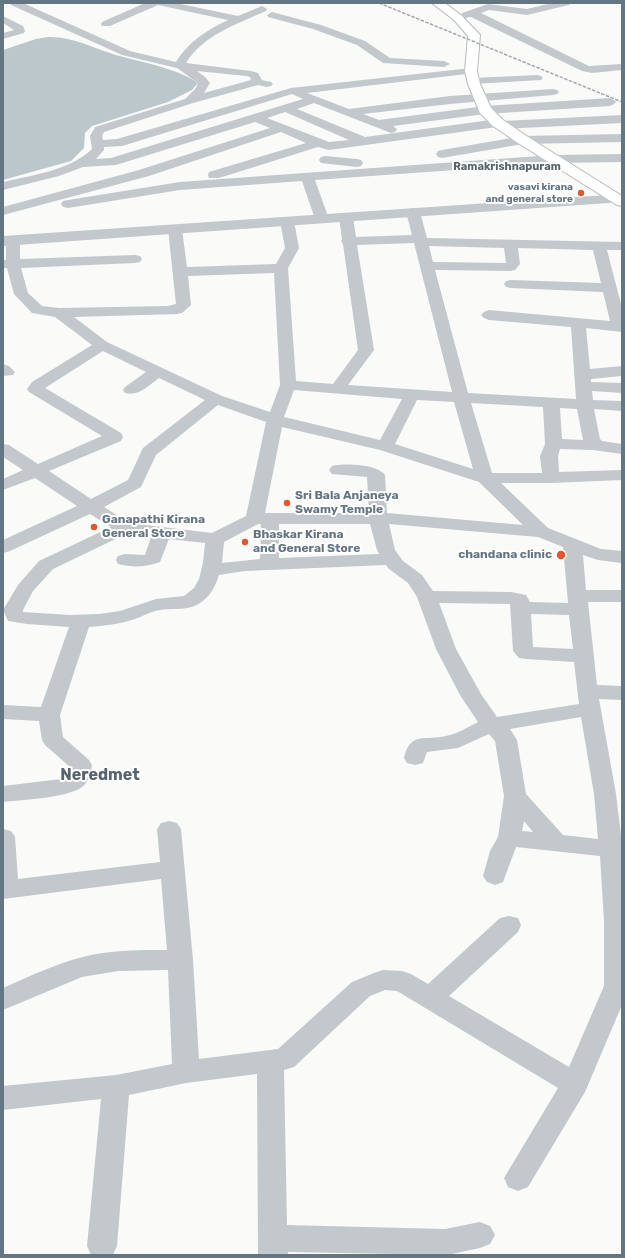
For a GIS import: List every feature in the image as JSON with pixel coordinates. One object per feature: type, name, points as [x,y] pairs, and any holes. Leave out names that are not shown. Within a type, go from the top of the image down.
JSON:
[{"type":"main road","points":[[438,3],[458,18],[474,35],[471,77],[478,97],[485,110],[500,124],[523,140],[621,200]]},
{"type":"street","points":[[3,4],[11,3]]},
{"type":"street","points":[[15,3],[114,49],[126,53],[179,65],[247,73],[254,75],[258,82]]},
{"type":"street","points":[[106,24],[154,3]]},
{"type":"street","points":[[161,3],[239,19]]},
{"type":"street","points":[[204,12],[222,3]]},
{"type":"street","points":[[488,7],[502,3]]},
{"type":"street","points":[[458,18],[474,8],[488,7],[527,12],[565,3]]},
{"type":"street","points":[[474,8],[586,69],[592,70],[622,67]]},
{"type":"street","points":[[179,65],[184,56],[198,41],[239,19],[262,9]]},
{"type":"street","points":[[272,15],[317,27],[361,43],[387,61],[471,77]]},
{"type":"street","points":[[3,18],[20,30],[4,43]]},
{"type":"street","points":[[179,65],[201,79],[204,83],[201,90],[189,100]]},
{"type":"street","points":[[98,144],[126,141],[291,91],[471,77],[537,78]]},
{"type":"street","points":[[3,186],[61,171],[83,163],[94,156],[98,150],[96,136],[99,130],[189,100],[258,82],[291,91],[347,113],[410,135],[434,148],[459,166]]},
{"type":"street","points":[[347,113],[478,97],[553,92]]},
{"type":"street","points":[[83,163],[112,162],[206,134],[285,108],[316,101],[344,100]]},
{"type":"street","points":[[379,124],[485,110],[610,102]]},
{"type":"street","points":[[285,108],[363,141]]},
{"type":"street","points":[[228,110],[282,128],[323,145],[335,146],[363,141],[500,124],[622,120]]},
{"type":"street","points":[[594,121],[604,139],[620,161]]},
{"type":"street","points":[[3,211],[144,173],[282,128]]},
{"type":"street","points":[[206,134],[232,145]]},
{"type":"street","points":[[434,148],[523,140],[622,138]]},
{"type":"street","points":[[126,141],[146,152]]},
{"type":"street","points":[[144,173],[176,186],[318,143]]},
{"type":"street","points":[[68,204],[176,186],[553,159],[620,161]]},
{"type":"street","points":[[325,160],[409,169]]},
{"type":"street","points":[[576,173],[599,172]]},
{"type":"street","points":[[306,176],[322,219]]},
{"type":"street","points":[[175,229],[184,305],[177,310],[59,313],[37,310],[21,294],[8,264],[8,240],[413,212],[621,200]]},
{"type":"street","points":[[413,212],[461,397],[485,478],[541,532]]},
{"type":"street","points":[[338,389],[366,350],[348,241],[346,217]]},
{"type":"street","points":[[269,564],[262,519],[276,420],[288,385],[281,268],[292,248],[287,221]]},
{"type":"street","points":[[348,241],[420,241],[622,246]]},
{"type":"street","points":[[427,266],[510,267],[513,264],[511,244]]},
{"type":"street","points":[[489,315],[620,327],[599,245]]},
{"type":"street","points":[[8,264],[135,260]]},
{"type":"street","points":[[181,272],[281,268]]},
{"type":"street","points":[[511,284],[609,288]]},
{"type":"street","points":[[59,313],[102,345],[216,399],[276,420],[385,446],[485,478],[622,476]]},
{"type":"street","points":[[578,324],[585,405],[592,440],[596,445]]},
{"type":"street","points":[[3,486],[116,437],[35,389],[38,385],[102,345]]},
{"type":"street","points":[[583,380],[622,371]]},
{"type":"street","points":[[131,390],[158,372]]},
{"type":"street","points":[[583,380],[622,388]]},
{"type":"street","points":[[288,385],[412,395],[622,406]]},
{"type":"street","points":[[385,446],[412,395]]},
{"type":"street","points":[[3,547],[135,484],[149,452],[216,399]]},
{"type":"street","points":[[551,403],[554,444],[549,456],[551,478]]},
{"type":"street","points":[[554,444],[596,445],[611,449],[622,449]]},
{"type":"street","points":[[3,449],[124,528],[215,539],[262,519],[378,518],[541,532],[598,554],[622,557]]},
{"type":"street","points":[[338,470],[375,474],[378,518],[386,550],[396,564],[414,579],[427,597],[446,649],[471,695],[491,725],[501,733],[506,740],[515,796],[510,838],[502,850],[495,876]]},
{"type":"street","points":[[124,528],[46,565],[25,589],[8,612],[15,617],[28,619],[106,619],[125,616],[142,608],[179,603],[194,599],[204,588],[214,560],[215,539]]},
{"type":"street","points":[[125,560],[145,561],[153,558],[162,533]]},
{"type":"street","points":[[518,1178],[575,1084],[619,987],[619,921],[605,794],[589,701],[572,543]]},
{"type":"street","points":[[210,571],[245,565],[392,559]]},
{"type":"street","points":[[521,608],[622,596]]},
{"type":"street","points":[[427,597],[515,598],[520,602],[524,651],[526,653],[584,656]]},
{"type":"street","points":[[3,794],[64,786],[75,781],[80,774],[81,765],[53,740],[49,715],[80,620]]},
{"type":"street","points":[[415,758],[417,748],[421,746],[450,743],[491,725],[622,693]]},
{"type":"street","points":[[3,712],[49,715]]},
{"type":"street","points":[[515,796],[556,843]]},
{"type":"street","points":[[169,829],[180,960],[186,1072]]},
{"type":"street","points":[[3,837],[5,890],[172,869]]},
{"type":"street","points":[[510,838],[611,849]]},
{"type":"street","points":[[430,998],[509,925]]},
{"type":"street","points":[[3,1000],[43,981],[82,967],[110,962],[180,960]]},
{"type":"street","points":[[3,1098],[116,1086],[186,1072],[285,1059],[361,989],[383,980],[402,981],[575,1084]]},
{"type":"street","points":[[270,1061],[273,1246],[445,1242],[480,1236]]},
{"type":"street","points":[[102,1246],[116,1086]]},
{"type":"shaded area","points":[[48,37],[74,40],[116,55],[169,69],[198,83],[192,90],[168,102],[92,126],[85,133],[84,148],[71,161],[3,180],[3,50],[36,39]]},
{"type":"railway","points":[[379,3],[622,102]]},
{"type":"place","name":"vasavi kirana and general store","points":[[581,193]]},
{"type":"place","name":"Sri Bala Anjaneya Swamy Temple","points":[[287,503]]},
{"type":"place","name":"Ganapathi Kirana General Store","points":[[94,527]]},
{"type":"place","name":"Bhaskar Kirana and General Store","points":[[245,542]]},
{"type":"place","name":"chandana clinic","points":[[561,555]]},
{"type":"district","name":"Ramakrishnapuram","points":[[507,167]]},
{"type":"district","name":"Neredmet","points":[[100,775]]}]
